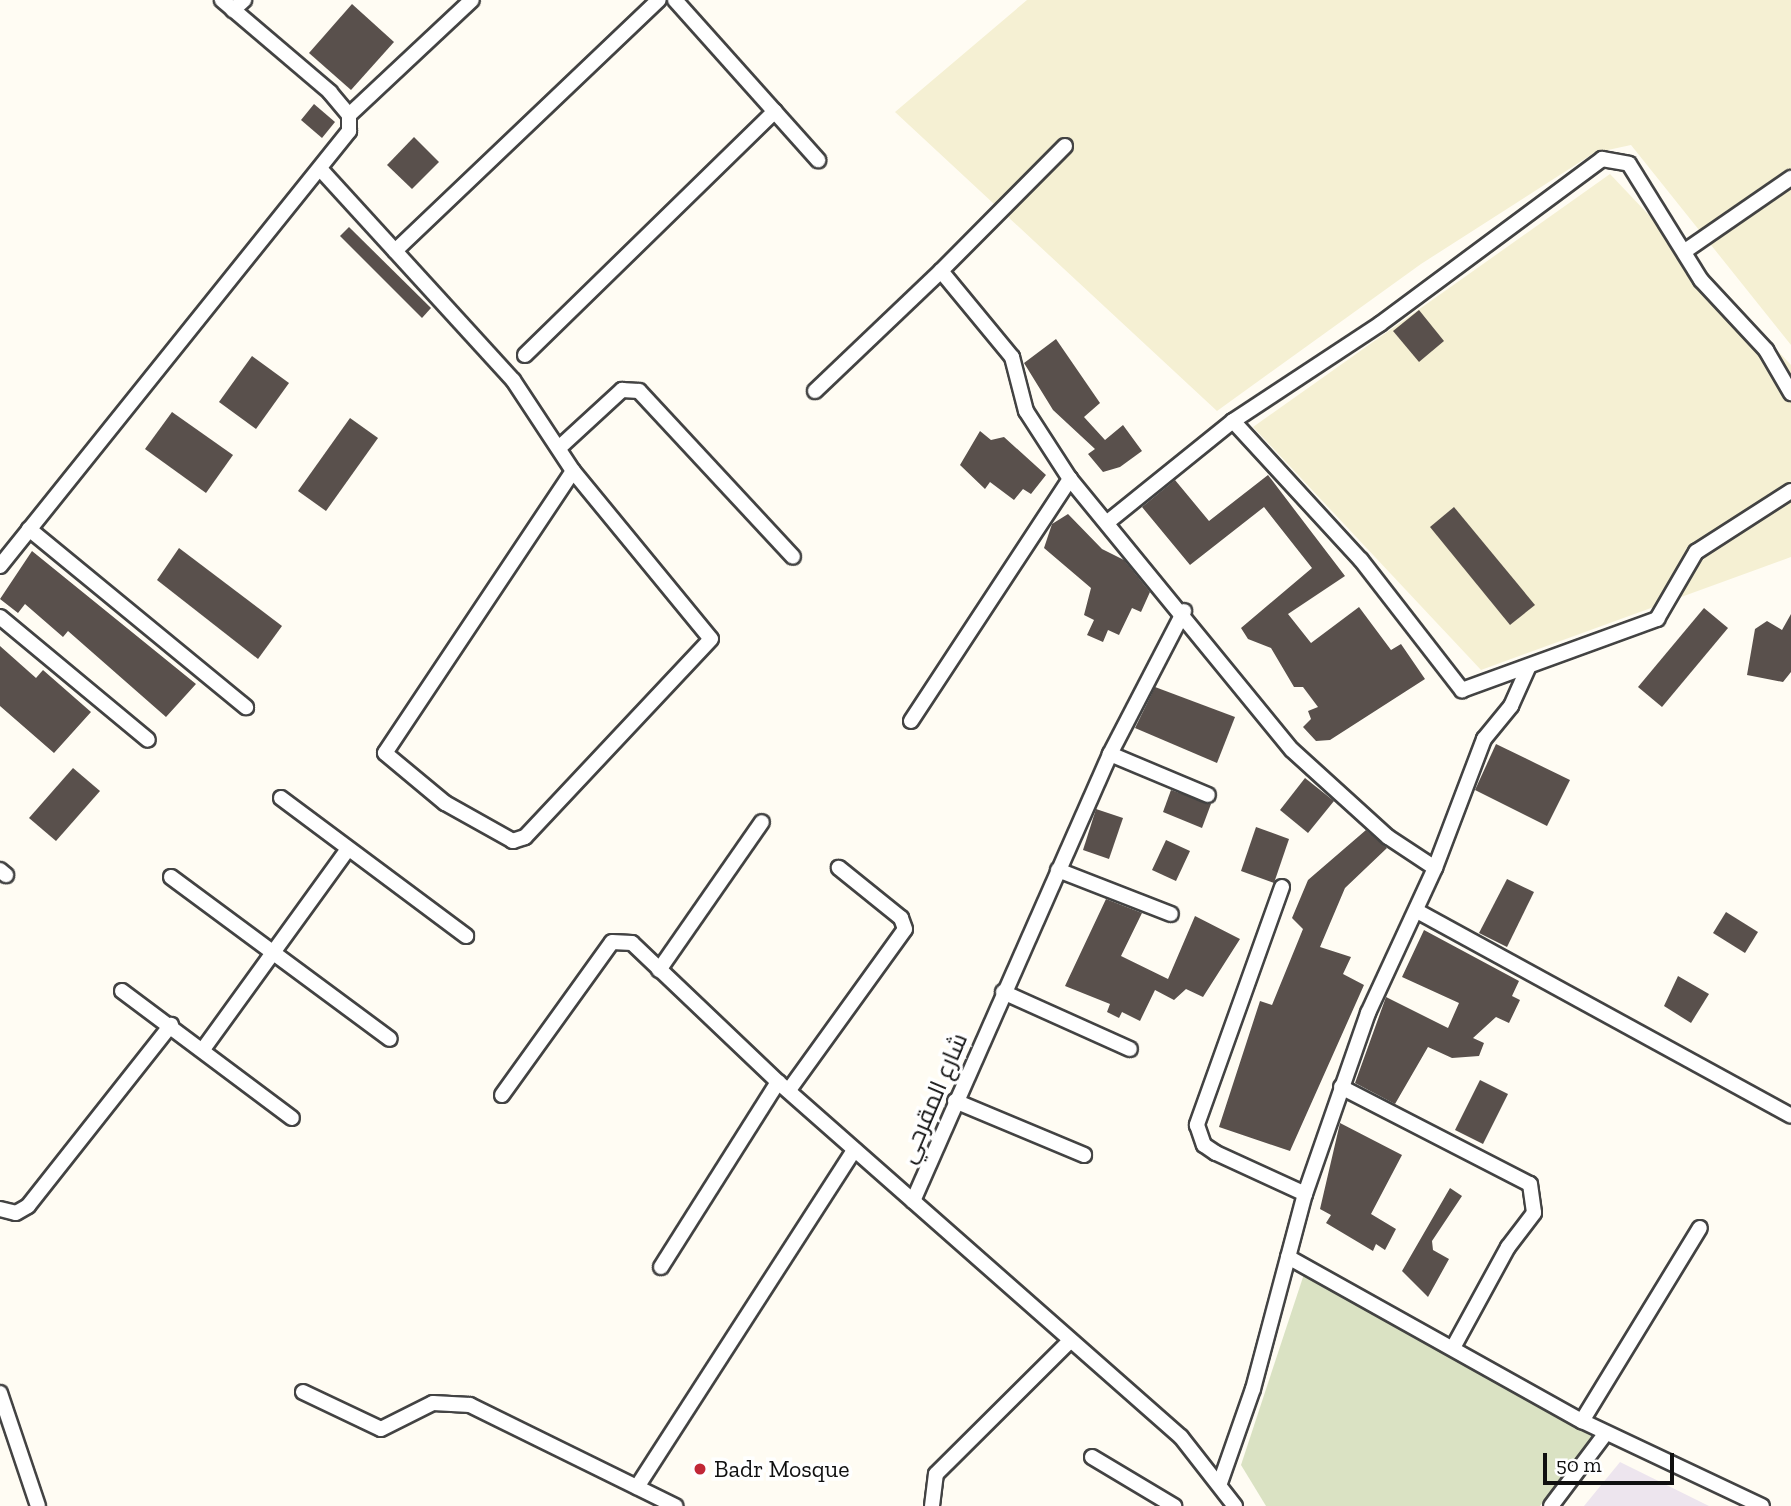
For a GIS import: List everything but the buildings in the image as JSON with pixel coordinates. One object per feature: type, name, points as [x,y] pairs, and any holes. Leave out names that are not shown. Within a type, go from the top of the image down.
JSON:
[{"type":"street","points":[[0,566],[322,171],[349,131],[349,115],[239,5],[222,0]]},
{"type":"street","points":[[349,115],[472,0]]},
{"type":"street","points":[[395,251],[659,0]]},
{"type":"street","points":[[676,0],[818,160]]},
{"type":"street","points":[[525,355],[775,111]]},
{"type":"street","points":[[815,391],[941,271],[1065,146]]},
{"type":"street","points":[[1109,521],[1233,421],[1380,324],[1602,159],[1629,164],[1720,306],[1766,349],[1791,393]]},
{"type":"street","points":[[322,171],[513,380],[561,446],[573,471],[711,639],[525,838],[513,841],[445,803],[389,759],[386,747],[573,471]]},
{"type":"street","points":[[1685,251],[1791,178]]},
{"type":"street","points":[[941,271],[1012,357],[1026,411],[1070,479],[1109,521],[1326,785],[1435,868]]},
{"type":"street","points":[[561,446],[622,390],[639,391],[793,557]]},
{"type":"street","points":[[1233,421],[1362,560],[1462,690],[1657,619],[1696,552],[1791,491]]},
{"type":"street","points":[[911,721],[1070,479]]},
{"type":"street","points":[[29,529],[246,707]]},
{"type":"street","name":"شارع المقرحي","points":[[1184,611],[1111,754],[1003,992],[914,1201],[1181,1437],[1220,1483],[1235,1506]]},
{"type":"street","points":[[0,617],[148,740]]},
{"type":"street","points":[[1220,1483],[1305,1194],[1341,1087],[1435,868],[1484,739],[1511,706],[1528,668]]},
{"type":"street","points":[[1111,754],[1208,794]]},
{"type":"street","points":[[281,798],[346,852],[466,936]]},
{"type":"street","points":[[659,970],[762,822]]},
{"type":"street","points":[[204,1048],[346,852]]},
{"type":"street","points":[[661,1268],[784,1086],[905,929],[901,918],[839,868]]},
{"type":"street","points":[[1058,870],[1171,914]]},
{"type":"street","points":[[171,877],[390,1039]]},
{"type":"street","points":[[1282,887],[1197,1125],[1204,1145],[1216,1153],[1305,1194]]},
{"type":"street","points":[[1417,911],[1791,1116]]},
{"type":"street","points":[[502,1095],[612,942],[632,943],[784,1086],[914,1201]]},
{"type":"street","points":[[122,991],[204,1048],[292,1118]]},
{"type":"street","points":[[1003,992],[1130,1049]]},
{"type":"street","points":[[0,1209],[16,1213],[28,1206],[171,1026]]},
{"type":"street","points":[[1341,1087],[1530,1184],[1534,1213],[1508,1247],[1453,1348]]},
{"type":"street","points":[[955,1101],[1084,1155]]},
{"type":"street","points":[[637,1487],[854,1150]]},
{"type":"street","points":[[1582,1421],[1700,1228]]},
{"type":"street","points":[[1288,1257],[1582,1421],[1762,1506]]},
{"type":"street","points":[[932,1506],[936,1474],[1070,1341]]},
{"type":"street","points":[[303,1392],[381,1429],[433,1403],[470,1405],[675,1506]]},
{"type":"street","points":[[0,1393],[38,1506]]},
{"type":"street","points":[[1551,1506],[1606,1433]]},
{"type":"street","points":[[1091,1457],[1174,1506]]},
{"type":"shaded area","points":[[1027,0],[1791,0],[1791,345],[1631,145],[1594,153],[1421,264],[1217,411],[895,112]]},
{"type":"shaded area","points":[[1610,174],[1791,365],[1791,557],[1481,670],[1253,427]]},
{"type":"shaded area","points":[[1620,1462],[1709,1506],[1584,1506]]},
{"type":"green space","points":[[1305,1271],[1597,1436],[1540,1506],[1266,1506],[1241,1465]]},
{"type":"place","name":"Badr Mosque","points":[[700,1469]]}]
